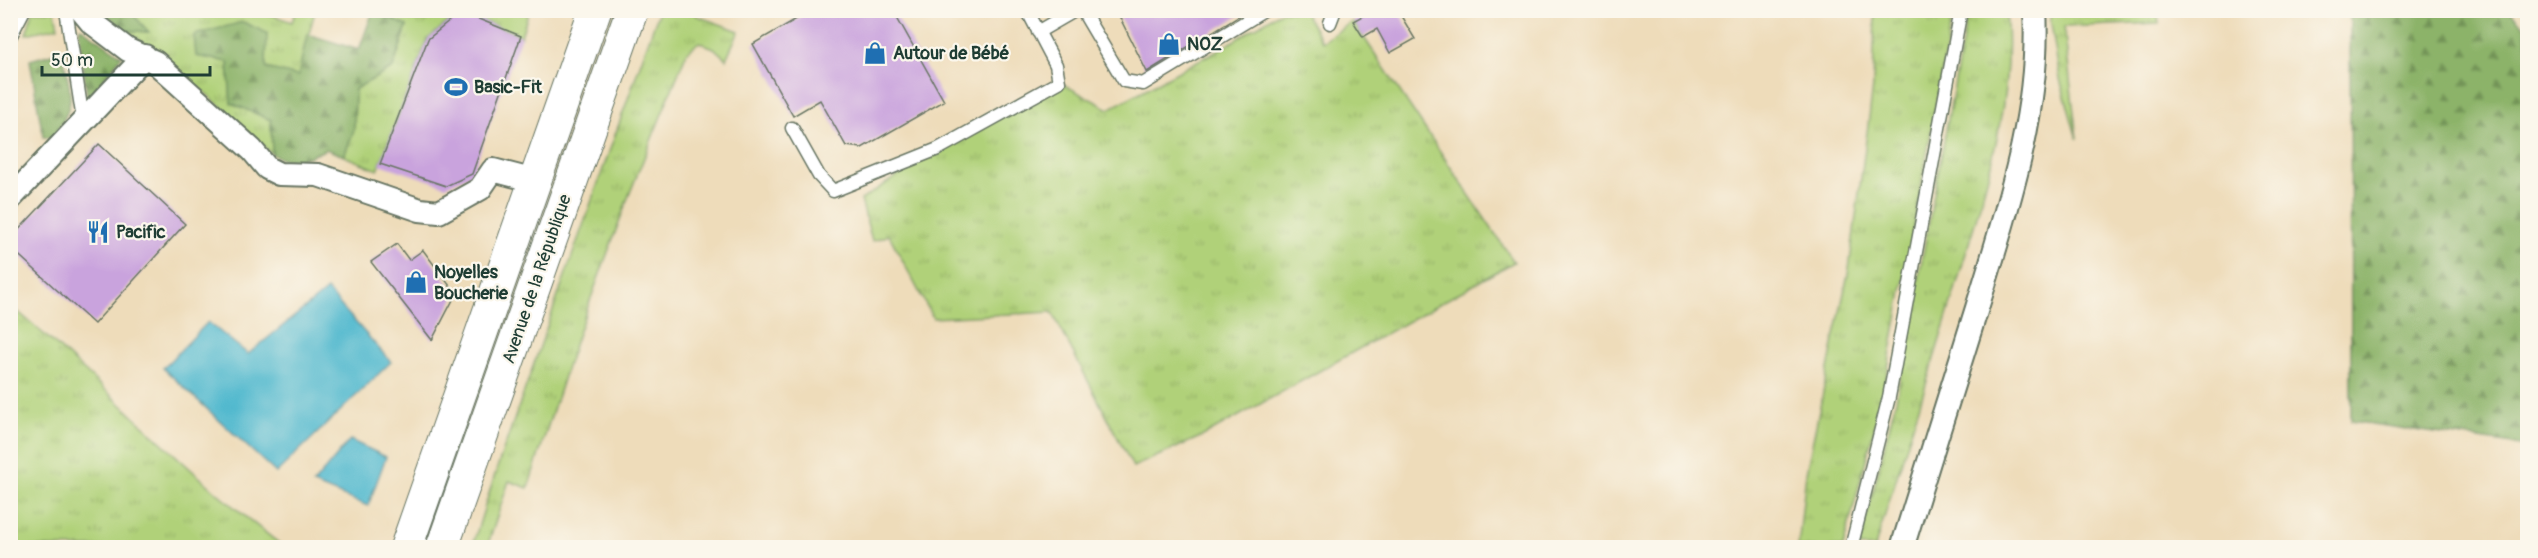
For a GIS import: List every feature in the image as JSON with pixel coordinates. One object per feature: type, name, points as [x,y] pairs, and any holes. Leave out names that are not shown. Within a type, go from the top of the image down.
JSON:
[{"type":"main road","name":"Avenue de la République","points":[[406,548],[595,10]]},
{"type":"main road","name":"Avenue de la République","points":[[442,548],[632,10]]},
{"type":"street","points":[[81,10],[91,22],[128,50],[155,62],[252,150],[267,168],[279,174],[318,175],[420,210],[439,212],[480,189],[493,170],[535,181]]},
{"type":"street","points":[[1902,548],[1998,238],[2014,179],[2036,72],[2035,10]]},
{"type":"street","points":[[10,199],[145,56]]},
{"type":"lane","points":[[10,37],[24,10]]},
{"type":"lane","points":[[66,10],[83,120]]},
{"type":"lane","points":[[792,128],[819,176],[833,191],[938,148],[1059,82],[1056,65],[1027,10]]},
{"type":"lane","points":[[1038,32],[1076,10]]},
{"type":"lane","points":[[1082,10],[1124,81],[1143,84],[1265,10]]},
{"type":"lane","points":[[1330,23],[1335,10]]},
{"type":"lane","points":[[1851,548],[1889,397],[1961,10]]},
{"type":"green space","points":[[33,11],[55,11],[58,27],[26,34]]},
{"type":"green space","points":[[102,11],[130,11],[149,32],[125,30]]},
{"type":"green space","points":[[130,11],[260,11],[292,22],[296,11],[315,11],[298,76],[228,62],[231,103],[271,120],[272,154],[149,45],[125,30],[148,32]]},
{"type":"green space","points":[[373,11],[407,26],[393,68],[355,89],[354,130],[344,156],[326,149],[306,158],[292,160],[285,160],[272,154],[271,120],[231,103],[228,62],[196,56],[194,35],[243,22],[267,33],[266,68],[298,76],[307,34],[359,50]]},
{"type":"green space","points":[[374,11],[529,11],[521,36],[460,12],[428,39],[378,170],[344,156],[354,130],[355,89],[393,68],[407,27]]},
{"type":"green space","points":[[659,11],[694,11],[697,16],[739,31],[726,59],[714,48],[699,42],[687,52],[629,195],[577,336],[528,488],[509,481],[487,547],[472,547],[497,468]]},
{"type":"green space","points":[[1282,11],[1304,11],[1322,42],[1353,21],[1514,262],[1205,435],[1133,467],[1052,312],[933,318],[889,235],[872,241],[861,200],[938,149],[1059,82],[1109,109],[1227,45]]},
{"type":"green space","points":[[1875,11],[1953,11],[1883,395],[1843,547],[1798,548],[1806,473],[1849,269],[1873,87]]},
{"type":"green space","points":[[1968,11],[2006,11],[2008,44],[2006,78],[1996,144],[1950,307],[1875,547],[1859,547],[1896,400]]},
{"type":"green space","points":[[2049,11],[2157,11],[2159,23],[2064,27],[2077,139],[2060,79]]},
{"type":"green space","points":[[2350,11],[2509,11],[2527,28],[2527,446],[2351,421]]},
{"type":"green space","points":[[80,27],[122,56],[89,97],[79,33]]},
{"type":"green space","points":[[62,51],[69,88],[69,106],[60,127],[51,139],[43,137],[30,60]]},
{"type":"green space","points":[[10,305],[79,365],[179,459],[284,547],[11,547]]},
{"type":"water","points":[[327,290],[391,362],[276,473],[163,368],[208,322],[248,354]]},
{"type":"water","points":[[350,440],[386,457],[368,506],[313,484]]},
{"type":"building","points":[[812,10],[893,10],[944,101],[862,148],[846,146],[820,100],[793,116],[753,44]]},
{"type":"building","name":"NOZ","points":[[1116,10],[1248,10],[1147,72]]},
{"type":"building","points":[[1367,10],[1411,10],[1401,16],[1415,39],[1390,53],[1377,29],[1363,37],[1353,21],[1368,13]]},
{"type":"building","name":"Basic-Fit","points":[[461,12],[521,36],[472,174],[446,186],[380,164],[428,39]]},
{"type":"building","name":"Pacific","points":[[99,144],[185,224],[94,324],[10,247],[10,239]]},
{"type":"building","name":"Noyelles Boucherie","points":[[397,244],[409,260],[423,250],[456,294],[432,340],[371,262]]},
{"type":"place","name":"NOZ","points":[[1169,44]]},
{"type":"place","name":"Autour de Bébé","points":[[875,53]]},
{"type":"place","name":"Basic-Fit","points":[[456,87]]},
{"type":"place","name":"Pacific","points":[[98,232]]},
{"type":"place","name":"Noyelles Boucherie","points":[[416,282]]}]
